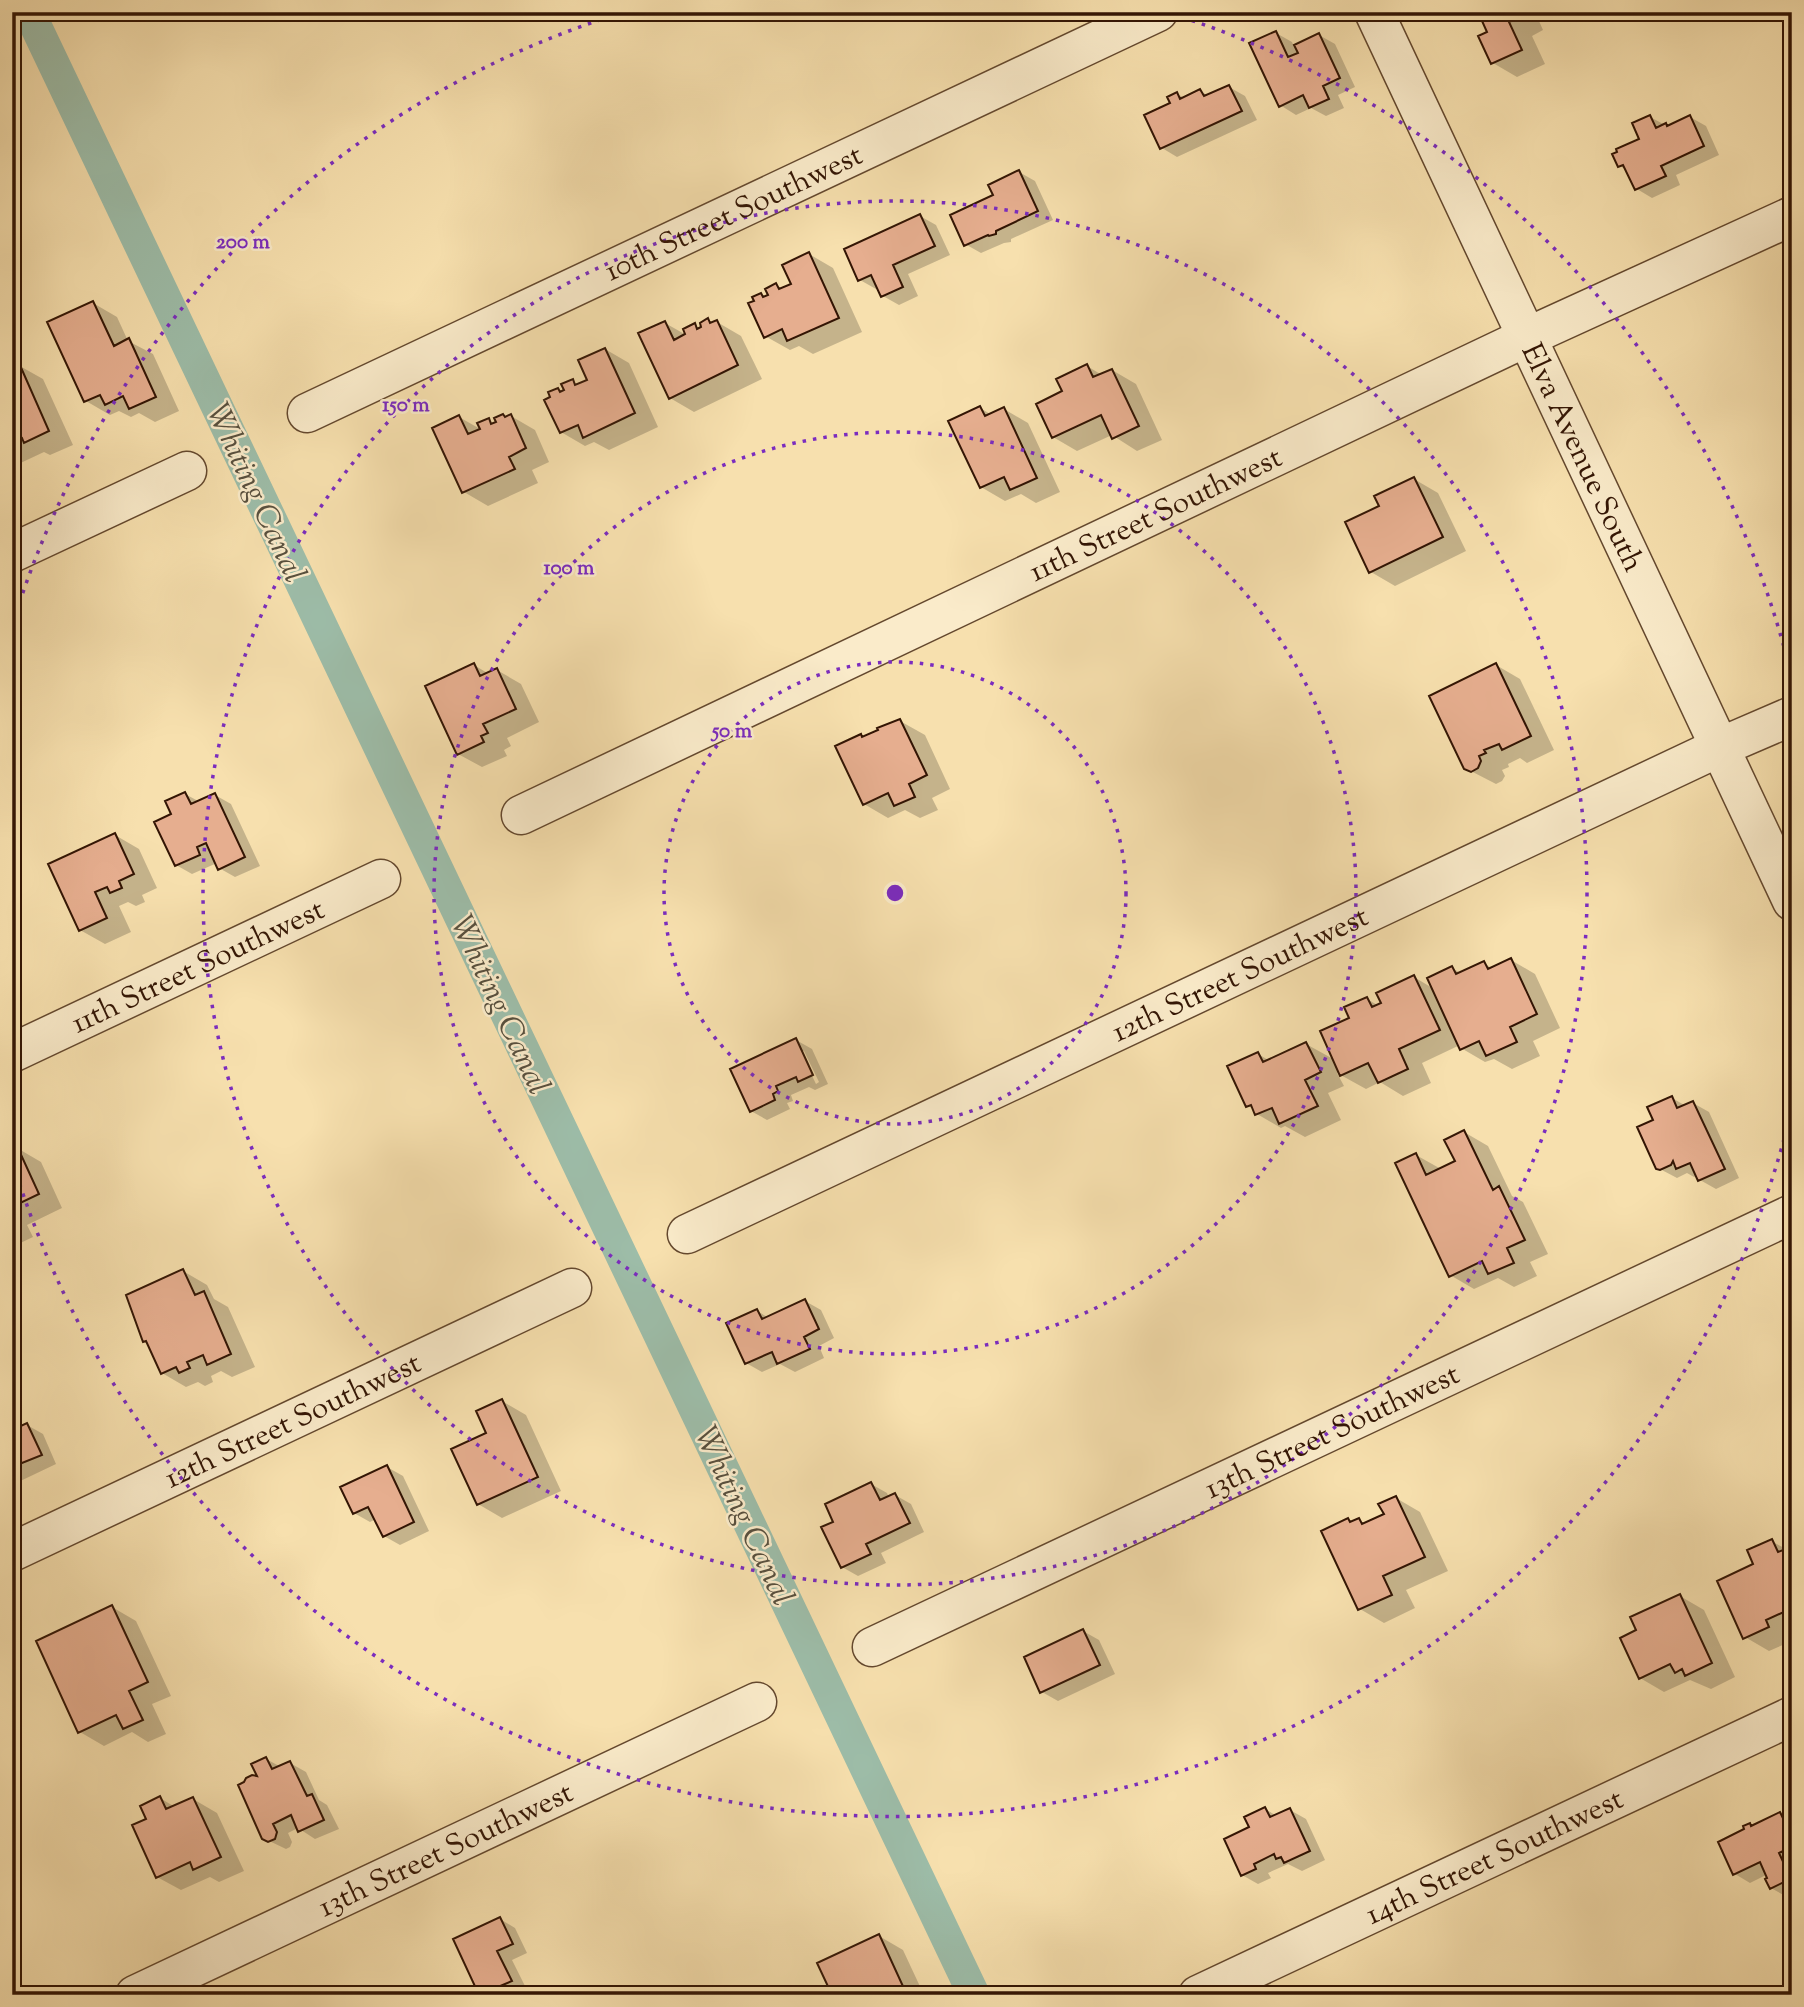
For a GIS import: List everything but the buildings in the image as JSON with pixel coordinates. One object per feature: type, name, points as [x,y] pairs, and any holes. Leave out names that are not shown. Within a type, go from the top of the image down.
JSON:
[{"type":"street","name":"10th Street Southwest","points":[[307,413],[1158,12]]},
{"type":"street","name":"Elva Avenue South","points":[[1374,12],[1792,901]]},
{"type":"street","name":"11th Street Southwest","points":[[521,815],[1527,337],[1792,216]]},
{"type":"street","points":[[12,553],[187,471]]},
{"type":"street","name":"12th Street Southwest","points":[[687,1234],[1720,747],[1792,716]]},
{"type":"street","name":"11th Street Southwest","points":[[12,1053],[381,878]]},
{"type":"street","name":"13th Street Southwest","points":[[872,1647],[1792,1214]]},
{"type":"street","name":"12th Street Southwest","points":[[12,1552],[572,1288]]},
{"type":"street","name":"13th Street Southwest","points":[[135,1995],[757,1702]]},
{"type":"street","name":"14th Street Southwest","points":[[1198,1995],[1792,1716]]},
{"type":"waterway","name":"Whiting Canal","points":[[29,12],[974,1995]]}]
